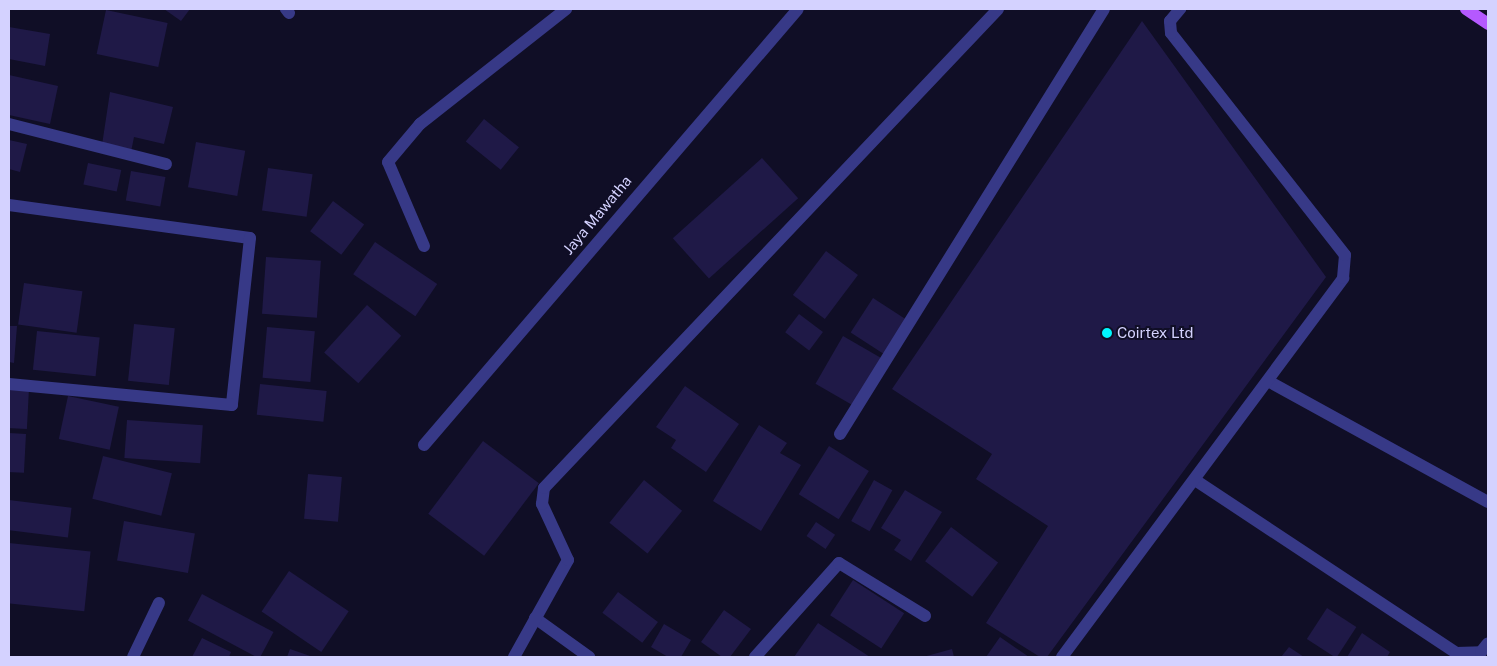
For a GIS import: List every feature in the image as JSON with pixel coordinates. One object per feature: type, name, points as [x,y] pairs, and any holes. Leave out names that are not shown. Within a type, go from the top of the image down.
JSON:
[{"type":"main road","points":[[1466,9],[1488,24]]},
{"type":"street","points":[[424,246],[388,162],[420,124],[566,9]]},
{"type":"street","name":"Jaya Mawatha","points":[[424,445],[798,9]]},
{"type":"street","points":[[514,657],[568,560],[542,504],[544,488],[998,9]]},
{"type":"street","points":[[840,434],[1104,9]]},
{"type":"street","points":[[1062,657],[1343,278],[1344,255],[1171,33],[1170,21],[1180,9]]},
{"type":"street","points":[[9,124],[166,164]]},
{"type":"street","points":[[9,205],[250,238],[232,405],[9,384]]},
{"type":"street","points":[[1268,380],[1488,502]]},
{"type":"street","points":[[1195,480],[1456,654],[1482,652],[1488,643]]},
{"type":"street","points":[[756,657],[839,562],[925,616]]},
{"type":"street","points":[[134,657],[159,603]]},
{"type":"street","points":[[535,618],[589,657]]},
{"type":"building","points":[[164,9],[190,9],[181,21]]},
{"type":"building","points":[[106,10],[168,23],[158,67],[97,54]]},
{"type":"building","name":"Coirtex Ltd","points":[[1142,21],[1326,277],[1047,657],[1040,657],[986,623],[1048,526],[976,479],[992,454],[892,389]]},
{"type":"building","points":[[9,27],[50,34],[45,66],[9,59]]},
{"type":"building","points":[[9,75],[58,86],[50,124],[9,115]]},
{"type":"building","points":[[110,92],[173,107],[164,144],[134,137],[131,152],[102,145]]},
{"type":"building","points":[[484,119],[519,147],[501,170],[466,142]]},
{"type":"building","points":[[9,140],[27,144],[20,172],[9,169]]},
{"type":"building","points":[[196,142],[245,151],[237,196],[188,187]]},
{"type":"building","points":[[762,158],[798,198],[709,278],[673,238]]},
{"type":"building","points":[[88,163],[121,170],[117,192],[83,185]]},
{"type":"building","points":[[268,168],[313,174],[307,217],[262,211]]},
{"type":"building","points":[[131,171],[165,177],[160,207],[126,201]]},
{"type":"building","points":[[333,201],[364,224],[341,255],[310,231]]},
{"type":"building","points":[[375,242],[437,284],[415,316],[353,274]]},
{"type":"building","points":[[826,251],[858,275],[825,319],[793,295]]},
{"type":"building","points":[[266,257],[321,261],[317,318],[262,314]]},
{"type":"building","points":[[24,283],[82,291],[77,333],[18,325]]},
{"type":"building","points":[[873,298],[907,320],[884,354],[851,332]]},
{"type":"building","points":[[367,305],[401,336],[358,383],[324,353]]},
{"type":"building","points":[[799,314],[823,332],[809,350],[785,332]]},
{"type":"building","points":[[134,324],[175,328],[169,385],[128,381]]},
{"type":"building","points":[[9,326],[17,326],[14,363],[9,362]]},
{"type":"building","points":[[267,327],[315,331],[310,382],[263,378]]},
{"type":"building","points":[[37,331],[100,338],[96,376],[33,370]]},
{"type":"building","points":[[843,336],[883,359],[855,407],[816,384]]},
{"type":"building","points":[[260,384],[327,391],[323,422],[257,415]]},
{"type":"building","points":[[685,386],[739,424],[706,472],[671,448],[676,440],[656,427]]},
{"type":"building","points":[[9,388],[29,389],[27,429],[9,428]]},
{"type":"building","points":[[68,396],[119,407],[110,450],[59,439]]},
{"type":"building","points":[[127,420],[203,425],[200,463],[124,458]]},
{"type":"building","points":[[759,425],[787,443],[780,453],[801,465],[761,531],[713,501]]},
{"type":"building","points":[[9,433],[26,434],[24,473],[9,472]]},
{"type":"building","points":[[483,441],[539,483],[484,556],[428,514]]},
{"type":"building","points":[[829,446],[869,471],[839,519],[799,494]]},
{"type":"building","points":[[103,456],[172,473],[161,516],[92,499]]},
{"type":"building","points":[[308,474],[342,477],[338,522],[304,519]]},
{"type":"building","points":[[644,480],[682,511],[647,554],[609,523]]},
{"type":"building","points":[[874,480],[892,490],[870,531],[851,521]]},
{"type":"building","points":[[905,490],[942,512],[911,561],[894,550],[901,540],[881,528]]},
{"type":"building","points":[[9,500],[72,508],[68,537],[9,530]]},
{"type":"building","points":[[124,521],[195,534],[188,573],[117,560]]},
{"type":"building","points":[[816,522],[835,535],[826,549],[806,536]]},
{"type":"building","points":[[951,527],[998,563],[972,597],[925,561]]},
{"type":"building","points":[[9,543],[91,552],[84,611],[9,603]]},
{"type":"building","points":[[289,571],[349,611],[321,652],[262,612]]},
{"type":"building","points":[[853,580],[904,613],[881,648],[830,615]]},
{"type":"building","points":[[618,592],[658,622],[642,643],[602,613]]},
{"type":"building","points":[[202,594],[274,632],[260,657],[257,657],[188,620]]},
{"type":"building","points":[[1327,608],[1356,627],[1337,657],[1307,639]]},
{"type":"building","points":[[724,610],[751,629],[730,657],[722,657],[701,642]]},
{"type":"building","points":[[818,623],[870,657],[794,657]]},
{"type":"building","points":[[664,624],[691,640],[681,657],[668,657],[651,647]]},
{"type":"building","points":[[1362,633],[1390,652],[1387,657],[1347,657]]},
{"type":"building","points":[[1000,637],[1029,657],[986,657]]},
{"type":"building","points":[[202,638],[231,652],[229,657],[192,657]]},
{"type":"building","points":[[1289,647],[1304,657],[1281,657]]},
{"type":"building","points":[[290,649],[313,657],[287,657]]},
{"type":"building","points":[[952,649],[954,657],[923,657]]},
{"type":"place","name":"Coirtex Ltd","points":[[1107,333]]}]
